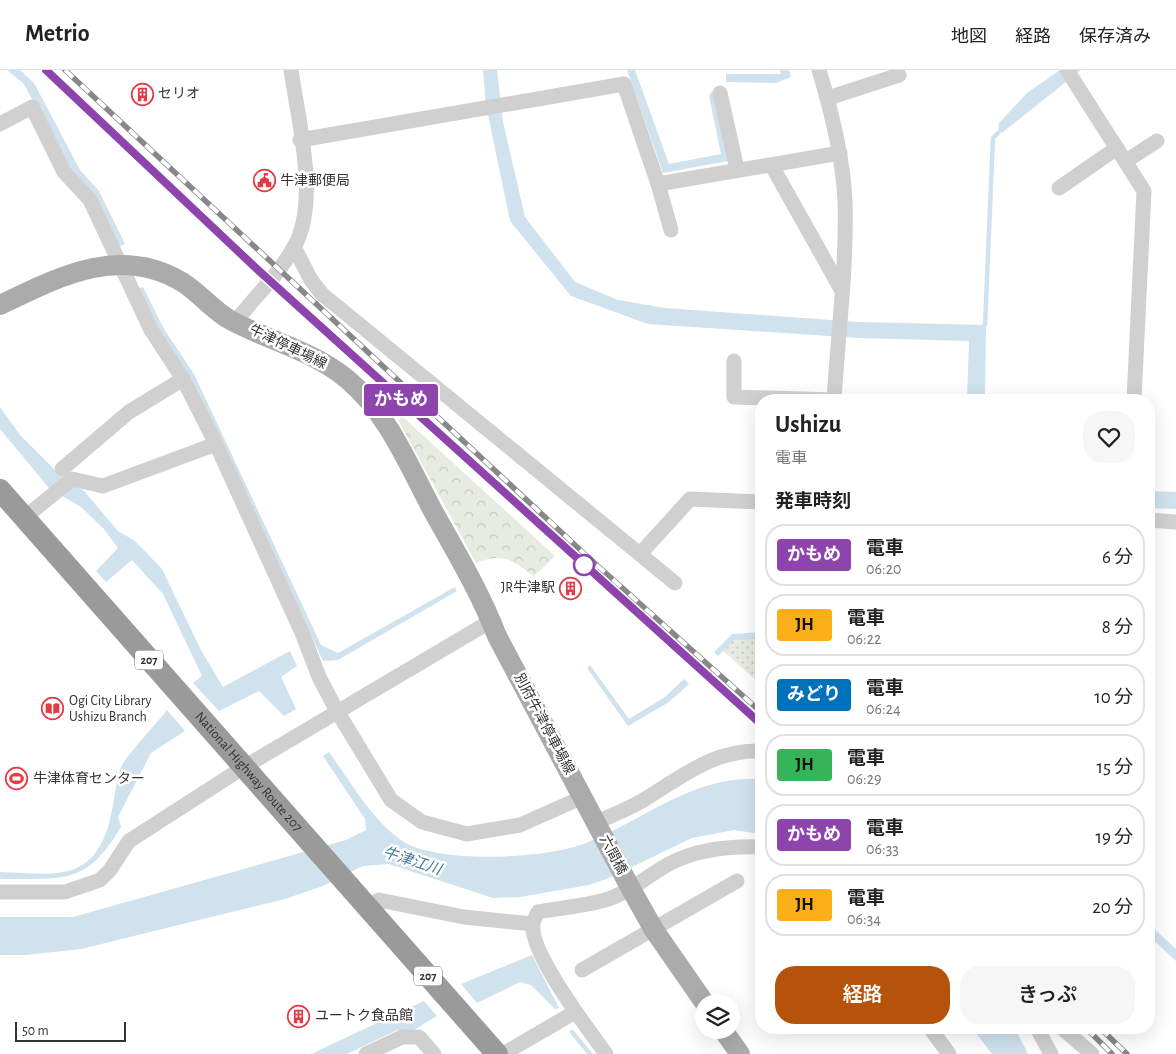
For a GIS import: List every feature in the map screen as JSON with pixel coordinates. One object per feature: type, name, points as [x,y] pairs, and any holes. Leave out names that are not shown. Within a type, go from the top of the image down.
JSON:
[{"type":"highway","name":"National Highway Route 207","points":[[0,490],[497,1054]]},
{"type":"main road","name":"牛津停車場線","points":[[0,305],[73,272],[98,265],[136,265],[166,273],[183,282],[218,313],[320,360],[347,379],[372,405],[394,438],[491,621]]},
{"type":"main road","name":"別府牛津停車場線","points":[[491,621],[598,825]]},
{"type":"main road","name":"六間橋","points":[[598,825],[629,886]]},
{"type":"main road","points":[[629,886],[654,930],[698,994]]},
{"type":"main road","points":[[729,1039],[740,1054]]},
{"type":"street","points":[[234,322],[294,247],[301,232],[307,202],[307,185],[291,70]]},
{"type":"street","points":[[820,70],[840,153],[845,200],[834,394]]},
{"type":"street","points":[[828,98],[899,75]]},
{"type":"street","points":[[1070,75],[1144,191],[1134,394]]},
{"type":"street","points":[[300,140],[624,84],[658,184],[671,230]]},
{"type":"street","points":[[720,93],[737,169]]},
{"type":"street","points":[[0,124],[32,107],[64,172],[90,200],[151,330],[184,379],[216,444],[303,635],[319,677],[337,711],[392,800],[422,822],[467,834],[520,826],[583,797]]},
{"type":"street","points":[[1126,161],[1157,141]]},
{"type":"street","points":[[1059,188],[1117,148]]},
{"type":"street","points":[[658,184],[737,169],[772,166],[840,153]]},
{"type":"street","points":[[772,166],[841,289]]},
{"type":"street","points":[[294,247],[311,280],[322,294],[572,500],[641,553],[675,582]]},
{"type":"street","points":[[734,361],[734,397],[755,398]]},
{"type":"street","points":[[24,518],[54,494],[67,474],[129,412],[184,379]]},
{"type":"street","points":[[67,474],[103,486],[216,444]]},
{"type":"street","points":[[641,553],[690,499],[755,502]]},
{"type":"street","points":[[1155,520],[1176,522]]},
{"type":"street","points":[[0,892],[65,892],[100,880],[110,870],[129,841],[244,767],[491,621]]},
{"type":"street","points":[[598,825],[643,801],[698,765],[719,757],[755,751]]},
{"type":"street","points":[[606,1054],[575,1012],[536,943],[533,924],[538,912],[606,900],[667,865],[688,856],[732,846],[755,847]]},
{"type":"street","points":[[582,970],[737,881]]},
{"type":"street","points":[[363,902],[379,900],[464,918],[533,924]]},
{"type":"street","points":[[504,1054],[575,1012]]},
{"type":"street","points":[[935,1034],[950,1054]]},
{"type":"street","points":[[1040,1034],[1051,1054]]},
{"type":"street","points":[[1069,1034],[1092,1054]]},
{"type":"street","points":[[366,1054],[402,1037],[420,1037],[434,1054]]},
{"type":"green space","points":[[403,417],[555,556],[534,576],[507,559],[494,558],[476,563],[398,420]]},
{"type":"green space","points":[[755,636],[755,680],[720,648],[732,637]]},
{"type":"water","points":[[7,70],[20,70],[34,83],[80,170],[99,191],[125,244],[119,247],[69,169],[24,84]]},
{"type":"water","points":[[483,70],[497,70],[503,122],[525,217],[575,282],[618,300],[665,308],[859,322],[986,325],[985,394],[967,394],[969,341],[859,338],[648,324],[571,296],[510,221],[486,105]]},
{"type":"water","points":[[627,70],[635,70],[669,164],[721,154],[709,96],[712,91],[718,95],[728,161],[663,173]]},
{"type":"water","points":[[780,70],[789,70],[791,77],[776,83],[726,82],[726,74],[781,74]]},
{"type":"water","points":[[1060,70],[1081,70],[1003,132],[998,133],[999,123],[1027,93]]},
{"type":"water","points":[[143,287],[164,329],[194,374],[321,645],[338,653],[455,587],[457,591],[338,660],[323,661],[191,378],[160,332],[138,289]]},
{"type":"water","points":[[0,407],[20,435],[66,481],[84,491],[118,531],[135,541],[162,569],[201,650],[223,687],[290,651],[297,666],[281,677],[296,709],[284,716],[259,691],[219,711],[193,683],[202,676],[163,594],[132,560],[106,582],[96,571],[118,548],[103,528],[81,507],[49,488],[0,429]]},
{"type":"water","points":[[1155,491],[1176,492],[1176,509],[1155,508]]},
{"type":"water","points":[[755,632],[755,639],[734,640],[718,656],[714,652],[732,634]]},
{"type":"water","points":[[590,665],[629,719],[665,697],[684,679],[689,684],[669,702],[628,726],[587,668]]},
{"type":"water","points":[[167,710],[185,731],[151,753],[118,817],[121,827],[96,860],[84,870],[56,878],[0,879],[0,872],[36,874],[67,871],[80,866],[92,857],[101,844],[109,824],[121,767]]},
{"type":"water","name":"牛津江川","points":[[329,752],[363,801],[393,834],[404,842],[421,849],[442,854],[494,857],[521,856],[568,848],[586,843],[608,833],[670,800],[692,791],[713,784],[736,780],[755,779],[755,833],[734,830],[692,838],[609,878],[589,885],[520,897],[493,898],[389,864],[363,866],[323,886],[285,899],[81,949],[26,955],[0,955],[0,917],[73,917],[346,840],[366,830],[365,819],[323,756]]},
{"type":"water","points":[[1155,930],[1176,949],[1176,961],[1155,942]]},
{"type":"water","points":[[532,955],[559,1008],[555,1009],[531,985],[520,982],[477,1003],[461,984]]},
{"type":"water","points":[[424,1001],[437,1016],[412,1031],[397,1030],[347,1054],[311,1054]]},
{"type":"water","points":[[977,1034],[1018,1034],[1028,1054],[992,1054]]},
{"type":"waterway","points":[[985,325],[993,138],[998,133]]},
{"type":"waterway","points":[[572,1032],[590,1054]]},
{"type":"railway","points":[[46,70],[258,271],[755,719]]},
{"type":"railway","points":[[65,70],[590,559],[755,707]]},
{"type":"railway","points":[[1092,1034],[1112,1054]]},
{"type":"railway","points":[[1106,1034],[1127,1054]]},
{"type":"train","name":"かもめ","points":[[46,70],[258,270],[755,719]]},
{"type":"place","name":"セリオ","points":[[142,94]]},
{"type":"place","name":"牛津郵便局","points":[[264,181]]},
{"type":"place","name":"JR牛津駅","points":[[571,588]]},
{"type":"place","name":"Ogi City Library Ushizu Branch","points":[[53,709]]},
{"type":"place","name":"牛津体育センター","points":[[17,779]]},
{"type":"place","name":"ユートク食品館","points":[[299,1016]]}]
